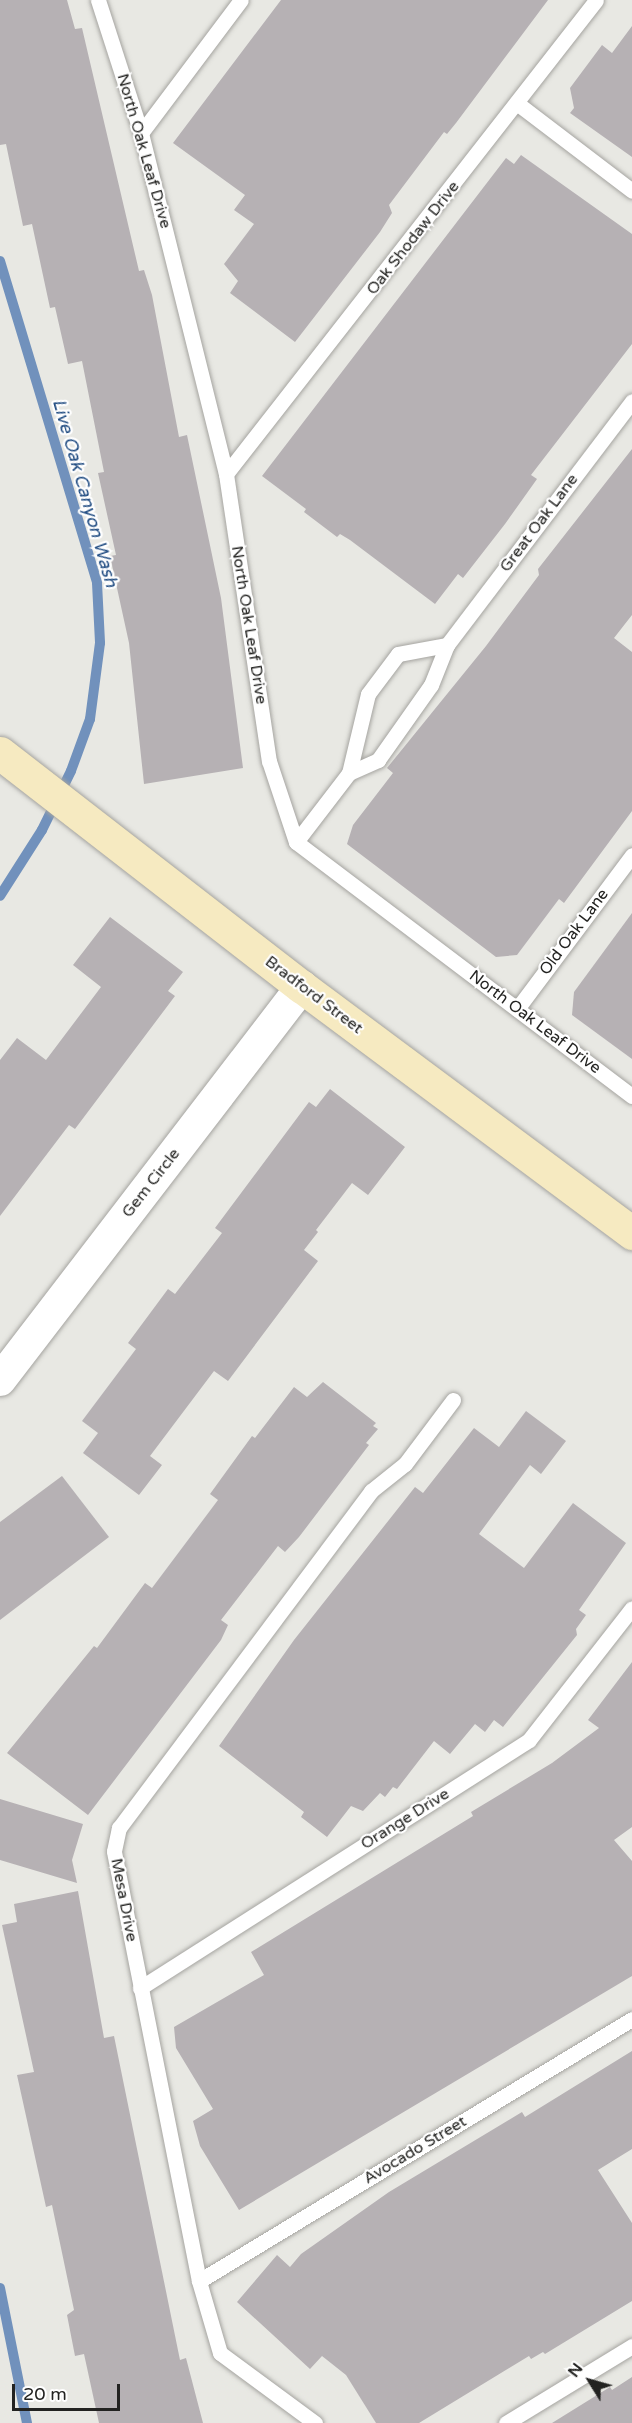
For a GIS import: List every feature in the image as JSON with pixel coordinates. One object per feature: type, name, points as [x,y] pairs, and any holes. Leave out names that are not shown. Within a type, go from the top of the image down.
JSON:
[{"type":"street","name":"Bradford Street","points":[[0,753],[302,987],[632,1233]]},
{"type":"street","name":"Gem Circle","points":[[0,1380],[302,987]]},
{"type":"lane","name":"North Oak Leaf Drive","points":[[99,0],[141,133],[226,474],[269,761],[296,842],[632,1096]]},
{"type":"lane","points":[[141,133],[241,0]]},
{"type":"lane","name":"Oak Shodaw Drive","points":[[226,474],[518,104],[596,0]]},
{"type":"lane","points":[[518,104],[632,191]]},
{"type":"lane","name":"Great Oak Lane","points":[[349,773],[378,760],[431,685],[447,645],[632,401]]},
{"type":"lane","name":"Great Oak Lane","points":[[296,842],[349,773],[368,694],[398,654],[447,645]]},
{"type":"lane","name":"Old Oak Lane","points":[[517,1009],[632,855]]},
{"type":"lane","name":"Mesa Drive","points":[[315,2423],[220,2353],[199,2281],[114,1851],[119,1828],[371,1491],[405,1464],[453,1400]]},
{"type":"lane","name":"Orange Drive","points":[[140,1988],[529,1740],[632,1608]]},
{"type":"lane","name":"Avocado Street","points":[[199,2281],[632,2019]]},
{"type":"lane","points":[[506,2423],[632,2346]]},
{"type":"building","points":[[0,0],[67,0],[75,29],[82,28],[139,271],[144,270],[152,295],[179,437],[187,435],[221,598],[243,768],[144,784],[129,643],[110,556],[116,555],[98,473],[104,472],[82,361],[68,364],[55,307],[50,308],[32,224],[23,226],[6,144],[0,145]]},
{"type":"building","points":[[281,0],[548,0],[456,123],[447,134],[444,132],[389,205],[392,213],[380,232],[295,342],[230,293],[238,281],[224,264],[254,224],[234,210],[245,195],[173,143]]},
{"type":"building","points":[[632,26],[632,157],[570,113],[574,108],[570,88],[602,45],[612,53]]},
{"type":"building","points":[[521,155],[632,234],[632,344],[531,475],[537,479],[505,524],[463,578],[458,574],[435,604],[350,540],[340,534],[337,537],[304,512],[306,509],[262,476],[506,158],[514,164]]},
{"type":"building","points":[[632,449],[632,615],[614,638],[632,652],[632,811],[564,903],[559,899],[517,955],[496,957],[347,844],[353,825],[393,773],[387,768],[486,646],[539,575],[538,569]]},
{"type":"building","points":[[632,913],[632,1059],[572,1015],[574,992]]},
{"type":"building","points":[[110,917],[183,972],[168,991],[175,996],[75,1129],[69,1125],[0,1216],[0,1060],[17,1038],[46,1060],[101,987],[73,965]]},
{"type":"building","points":[[330,1089],[405,1147],[368,1195],[352,1183],[316,1230],[318,1232],[304,1250],[318,1261],[228,1381],[214,1371],[150,1456],[162,1465],[139,1495],[83,1453],[98,1433],[82,1421],[136,1349],[128,1343],[168,1289],[175,1294],[222,1233],[215,1228],[309,1102],[316,1107]]},
{"type":"building","points":[[323,1382],[376,1423],[373,1426],[378,1429],[366,1443],[369,1445],[299,1537],[285,1552],[278,1546],[221,1620],[228,1625],[221,1640],[88,1815],[7,1753],[94,1646],[97,1648],[145,1583],[152,1588],[218,1500],[210,1494],[252,1436],[255,1438],[294,1387],[307,1397]]},
{"type":"building","points":[[526,1411],[566,1441],[541,1474],[530,1465],[479,1534],[524,1568],[573,1503],[626,1543],[579,1610],[586,1615],[576,1629],[577,1635],[503,1727],[494,1720],[485,1732],[475,1724],[450,1754],[434,1741],[397,1789],[393,1787],[385,1797],[380,1793],[363,1811],[351,1806],[327,1837],[301,1817],[304,1812],[219,1746],[294,1640],[415,1487],[423,1493],[474,1428],[499,1447]]},
{"type":"building","points":[[62,1476],[109,1537],[0,1620],[0,1522]]},
{"type":"building","points":[[632,1662],[632,1827],[614,1840],[632,1861],[632,1976],[239,2210],[200,2146],[193,2121],[213,2109],[176,2048],[174,2027],[264,1975],[251,1952],[473,1816],[471,1812],[552,1763],[599,1728],[588,1720]]},
{"type":"building","points":[[0,1799],[83,1824],[72,1860],[77,1883],[0,1860]]},
{"type":"building","points":[[78,1891],[104,2038],[114,2036],[180,2360],[186,2358],[203,2423],[99,2423],[84,2354],[75,2356],[67,2315],[74,2310],[52,2205],[46,2207],[17,2075],[34,2072],[2,1925],[17,1922],[14,1904]]},
{"type":"building","points":[[632,2051],[632,2149],[598,2170],[632,2223],[632,2301],[545,2354],[543,2352],[531,2359],[529,2356],[419,2423],[376,2423],[346,2375],[322,2356],[310,2369],[237,2302],[277,2255],[290,2267],[301,2254],[389,2192],[522,2112],[525,2117]]},
{"type":"building","points":[[632,2377],[632,2423],[552,2423],[610,2387],[612,2390]]},
{"type":"waterway","name":"Live Oak Canyon Wash","points":[[0,261],[97,583],[100,643],[90,719],[71,771],[42,830],[0,896]]},
{"type":"waterway","name":"Live Oak Canyon Wash","points":[[0,2288],[27,2423]]}]
